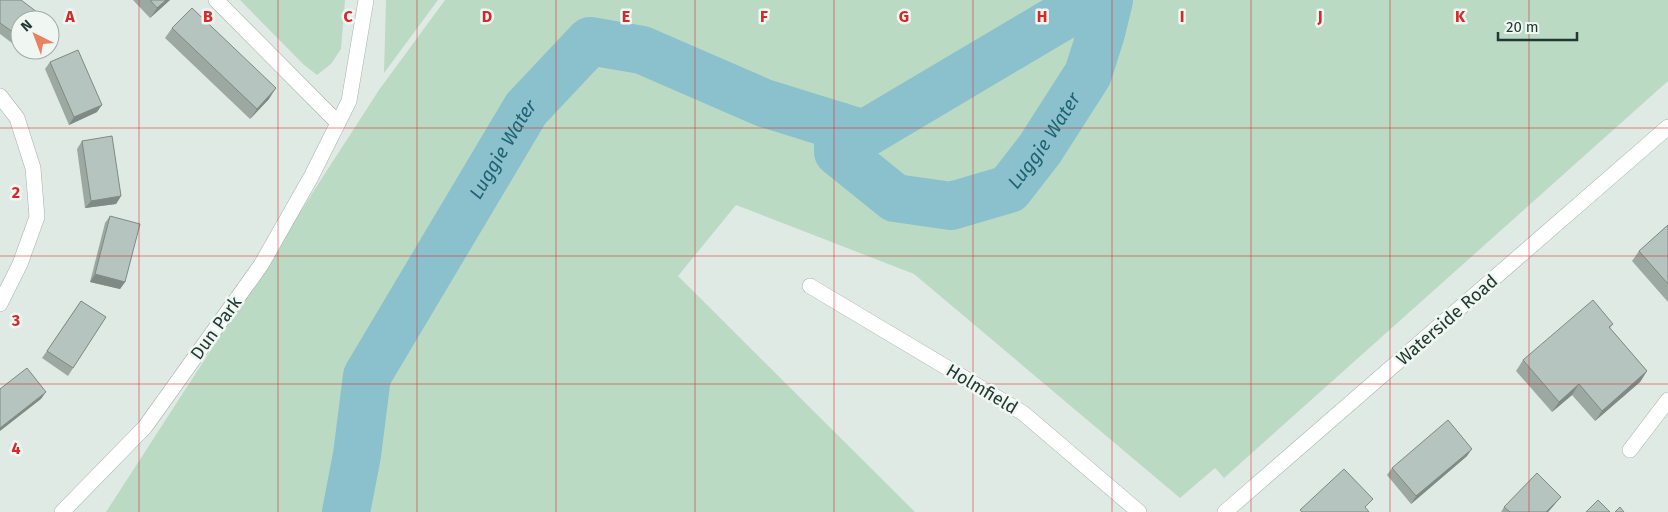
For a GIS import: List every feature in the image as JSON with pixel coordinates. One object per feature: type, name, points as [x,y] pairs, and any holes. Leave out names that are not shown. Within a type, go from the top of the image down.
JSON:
[{"type":"street","points":[[216,0],[338,123]]},
{"type":"street","name":"Dun Park","points":[[62,512],[145,427],[261,265],[311,177],[349,101],[366,0]]},
{"type":"street","points":[[0,96],[18,118],[33,168],[37,217],[20,264],[0,304]]},
{"type":"street","name":"Waterside Road","points":[[1225,512],[1668,127]]},
{"type":"street","name":"Holmfield","points":[[810,286],[1023,414],[1139,512]]},
{"type":"street","points":[[1630,450],[1668,400]]},
{"type":"green space","points":[[240,0],[345,0],[341,49],[331,64],[317,75],[303,64]]},
{"type":"green space","points":[[386,0],[438,0],[384,73]]},
{"type":"green space","points":[[445,0],[1668,0],[1668,81],[1224,478],[1215,468],[1180,498],[914,274],[736,205],[678,276],[915,512],[106,512],[379,90]]},
{"type":"building","points":[[0,0],[21,0],[34,10],[10,10],[10,30],[0,23]]},
{"type":"building","points":[[150,0],[166,0],[157,8]]},
{"type":"building","points":[[192,8],[276,88],[257,109],[172,28]]},
{"type":"building","points":[[78,50],[102,105],[74,117],[50,62],[60,60],[60,58]]},
{"type":"building","points":[[112,136],[121,196],[91,201],[82,141]]},
{"type":"building","points":[[110,216],[140,224],[125,282],[95,274]]},
{"type":"building","points":[[1668,225],[1668,284],[1639,251]]},
{"type":"building","points":[[1593,300],[1613,324],[1609,327],[1647,371],[1602,411],[1579,384],[1559,402],[1523,360]]},
{"type":"building","points":[[81,301],[106,317],[73,368],[47,351]]},
{"type":"building","points":[[27,368],[46,392],[0,428],[0,389]]},
{"type":"building","points":[[1448,420],[1472,449],[1416,496],[1392,468]]},
{"type":"building","points":[[1344,469],[1373,499],[1365,507],[1369,512],[1302,512],[1300,510]]},
{"type":"building","points":[[1537,473],[1561,497],[1546,512],[1510,512],[1504,507]]},
{"type":"building","points":[[1598,500],[1610,512],[1586,512]]},
{"type":"building","points":[[1620,507],[1624,512],[1615,512]]},
{"type":"waterway","name":"Luggie Water","points":[[346,512],[357,455],[367,376],[526,109],[590,41],[642,50],[764,103],[864,134],[1090,0]]},
{"type":"waterway","name":"Luggie Water","points":[[838,126],[838,152],[895,198],[951,206],[1009,189],[1040,149],[1088,74],[1109,0]]}]
